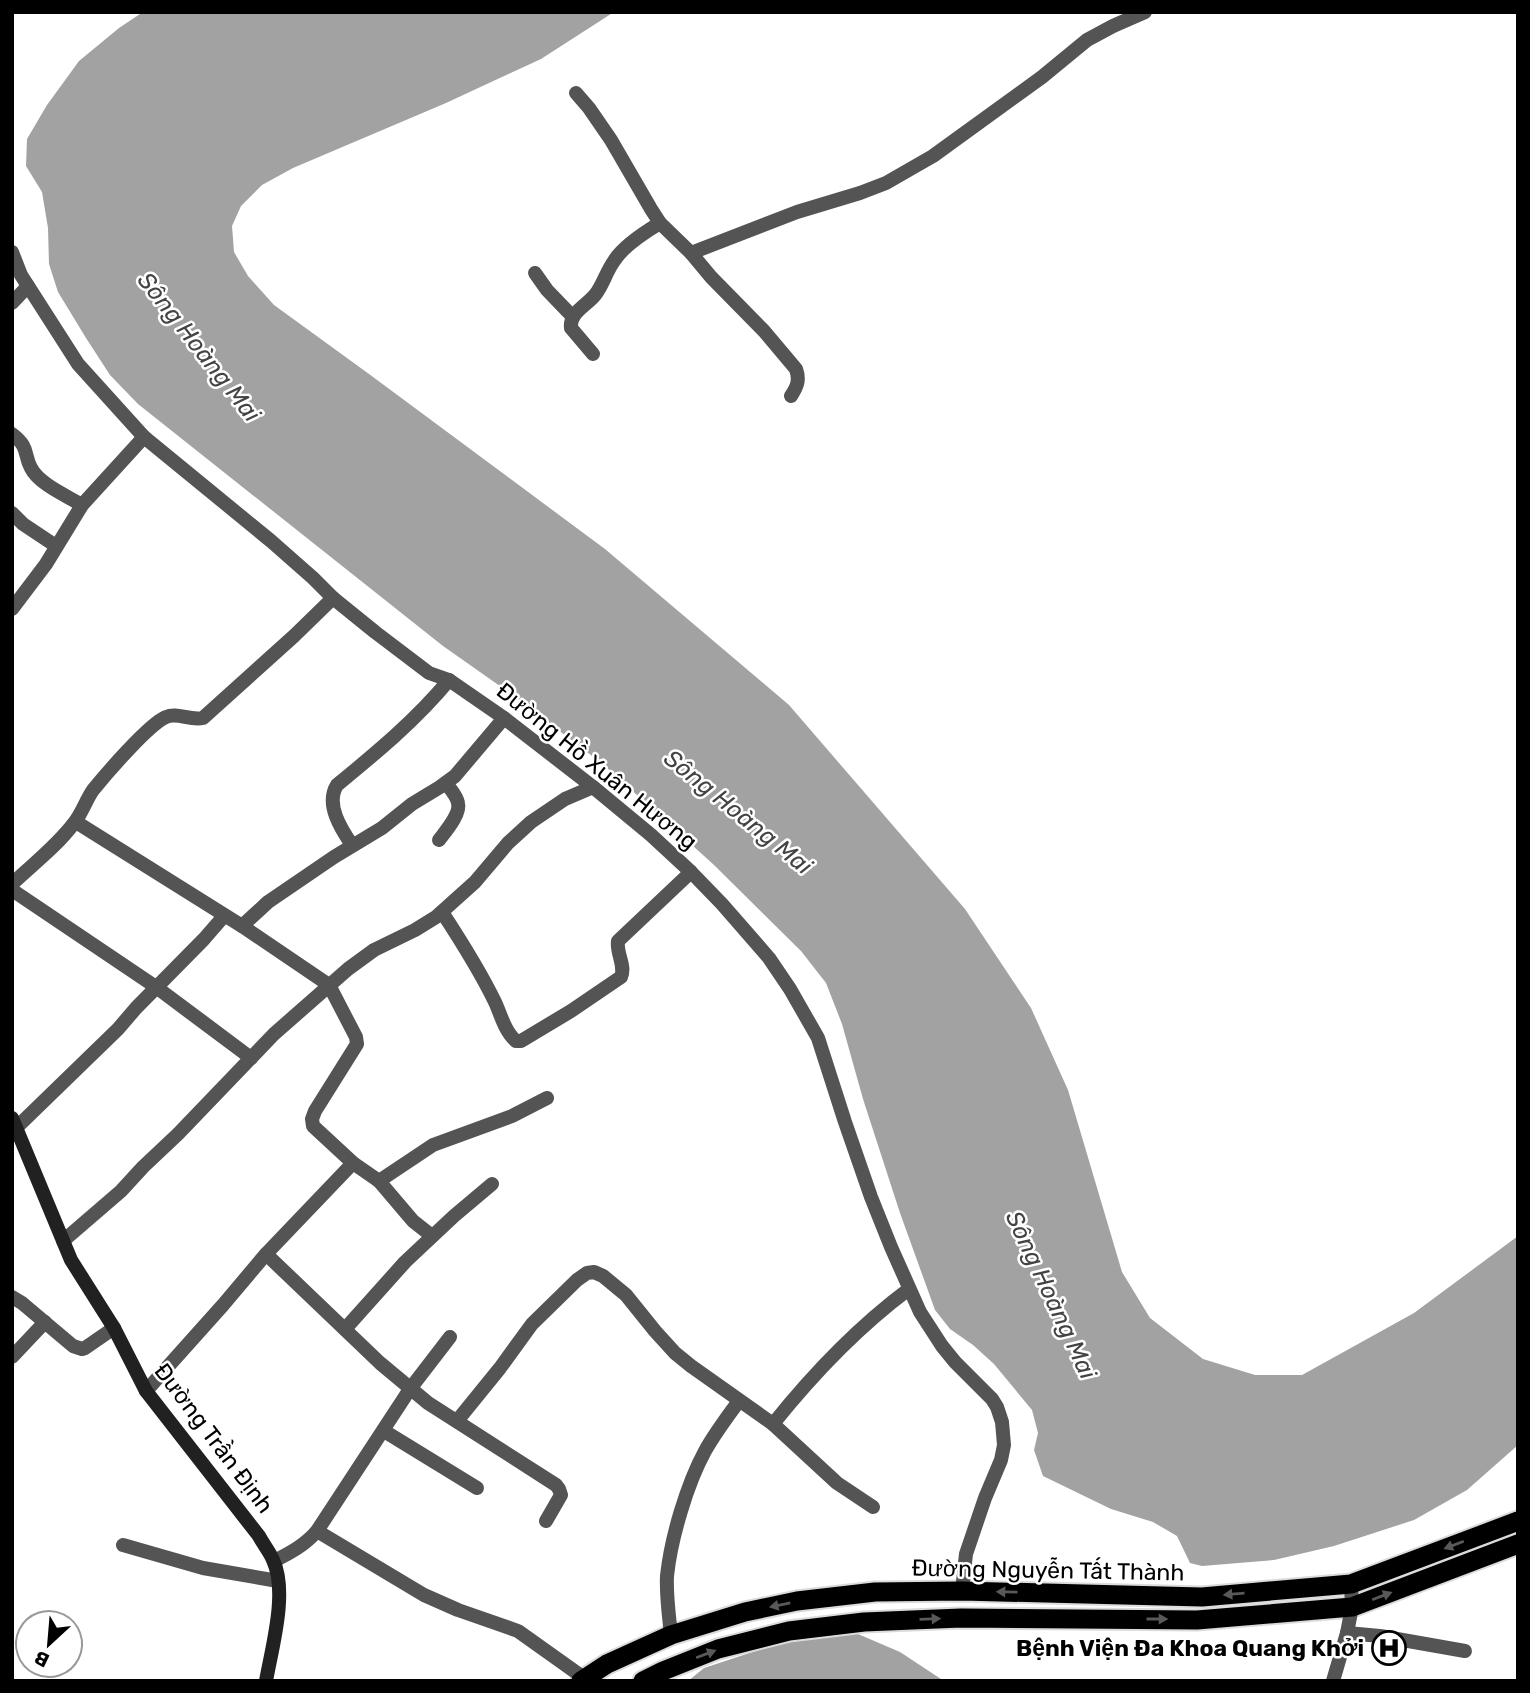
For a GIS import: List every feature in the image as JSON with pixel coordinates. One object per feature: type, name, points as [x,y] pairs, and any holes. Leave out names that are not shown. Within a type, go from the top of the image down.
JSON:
[{"type":"highway","name":"Đường Nguyễn Tất Thành","points":[[583,1680],[607,1664],[671,1636],[745,1612],[797,1601],[875,1592],[962,1591],[1202,1597],[1351,1584],[1518,1521]]},
{"type":"highway","name":"Đường Nguyễn Tất Thành","points":[[643,1681],[718,1649],[789,1631],[864,1622],[961,1618],[1197,1620],[1352,1607],[1518,1544]]},
{"type":"main road","name":"Đường Trần Định","points":[[14,1123],[71,1260],[114,1328],[146,1391],[259,1536],[274,1561],[279,1601],[266,1681]]},
{"type":"street","points":[[691,253],[797,212],[860,193],[897,177],[933,156],[1031,85],[1087,40],[1145,12]]},
{"type":"street","points":[[576,93],[611,140],[660,223],[779,347],[796,369],[799,375],[791,396]]},
{"type":"street","points":[[593,354],[570,328],[572,316],[595,294],[614,259],[660,223]]},
{"type":"street","name":"Đường Hồ Xuân Hương","points":[[12,252],[21,275],[78,364],[144,437],[271,541],[332,598],[429,673],[449,680],[504,718],[651,835],[722,904],[769,958],[818,1038],[871,1197],[920,1312],[955,1362],[992,1399],[1002,1422],[1004,1445],[1001,1460],[966,1553],[962,1591]]},
{"type":"street","points":[[535,273],[572,316]]},
{"type":"street","points":[[12,303],[28,286]]},
{"type":"street","points":[[12,435],[24,445],[30,467],[35,474],[82,505]]},
{"type":"street","points":[[12,609],[46,564],[82,505],[144,437]]},
{"type":"street","points":[[12,513],[23,524],[56,545]]},
{"type":"street","points":[[12,884],[76,822],[92,792],[152,727],[164,717],[172,715],[197,719],[209,713],[332,598]]},
{"type":"street","points":[[352,845],[335,814],[332,794],[334,789],[387,744],[449,680]]},
{"type":"street","points":[[242,926],[268,902],[446,783],[462,769],[504,718]]},
{"type":"street","points":[[439,840],[451,824],[459,804],[446,783]]},
{"type":"street","points":[[63,1241],[121,1191],[283,1026],[329,985],[374,950],[415,930],[442,912],[475,882],[519,832],[554,806],[593,787]]},
{"type":"street","points":[[76,822],[242,926],[329,985],[357,1044],[315,1111],[313,1126],[353,1163],[379,1181],[413,1221],[432,1236]]},
{"type":"street","points":[[442,912],[468,953],[510,1035],[516,1041],[521,1041],[571,1012],[621,977],[623,971],[618,941],[691,872]]},
{"type":"street","points":[[12,890],[156,987],[251,1058]]},
{"type":"street","points":[[14,1123],[118,1029],[224,916]]},
{"type":"street","points":[[379,1181],[433,1145],[512,1116],[547,1098]]},
{"type":"street","points":[[146,1391],[266,1254],[353,1163]]},
{"type":"street","points":[[345,1329],[393,1274],[492,1184]]},
{"type":"street","points":[[266,1254],[410,1389],[556,1485],[561,1494],[546,1521]]},
{"type":"street","points":[[457,1421],[532,1324],[578,1280],[587,1273],[594,1272],[609,1280],[626,1295],[675,1353],[773,1424],[836,1483],[873,1507]]},
{"type":"street","points":[[773,1424],[824,1366],[883,1309],[909,1289]]},
{"type":"street","points":[[12,1297],[73,1346],[82,1349],[114,1328]]},
{"type":"street","points":[[12,1357],[45,1322]]},
{"type":"street","points":[[274,1561],[309,1541],[317,1531],[410,1389],[450,1337]]},
{"type":"street","points":[[671,1636],[667,1576],[682,1510],[692,1478],[705,1450],[739,1401]]},
{"type":"street","points":[[384,1431],[477,1488]]},
{"type":"street","points":[[317,1531],[424,1595],[518,1631],[583,1680]]},
{"type":"street","points":[[123,1545],[203,1568],[278,1581]]},
{"type":"street","points":[[1333,1681],[1352,1607],[1351,1584]]},
{"type":"street","points":[[1347,1633],[1465,1651]]},
{"type":"water","name":"Sông Hoàng Mai","points":[[143,12],[614,12],[541,59],[293,168],[262,185],[241,206],[232,226],[234,252],[248,276],[274,305],[605,549],[789,705],[965,909],[1031,1008],[1068,1090],[1122,1272],[1150,1318],[1203,1359],[1255,1375],[1302,1375],[1414,1313],[1518,1236],[1518,1445],[1467,1490],[1414,1520],[1334,1546],[1274,1560],[1202,1566],[1190,1563],[1177,1536],[1153,1522],[1111,1509],[1043,1476],[1034,1450],[1038,1433],[1032,1410],[994,1364],[950,1329],[935,1310],[900,1213],[842,1024],[826,983],[801,951],[714,865],[604,765],[443,646],[138,404],[110,375],[86,338],[58,292],[49,264],[48,228],[42,192],[26,166],[27,139],[47,105],[79,61]]},
{"type":"water","points":[[851,1631],[900,1652],[944,1681],[688,1681],[704,1668],[811,1633]]},
{"type":"place","name":"Bệnh Viện Đa Khoa Quang Khởi","points":[[1389,1648]]}]
